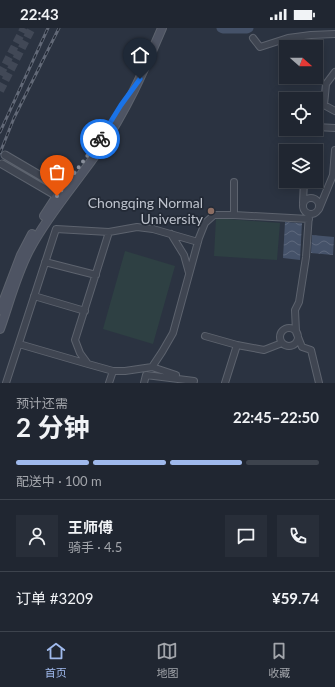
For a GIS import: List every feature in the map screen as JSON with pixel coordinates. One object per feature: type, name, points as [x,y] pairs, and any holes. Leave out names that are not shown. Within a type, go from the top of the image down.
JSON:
[{"type":"main road","points":[[0,329],[25,258],[42,228],[100,149],[125,109],[162,28]]},
{"type":"main road","points":[[0,310],[20,255],[57,196],[95,146],[121,105],[140,79]]},
{"type":"street","points":[[253,38],[260,47],[288,38],[335,34]]},
{"type":"street","points":[[335,72],[326,84],[324,106],[335,111]]},
{"type":"street","points":[[323,127],[335,128]]},
{"type":"street","points":[[152,367],[173,333],[198,242],[205,223],[214,215],[302,219],[309,217],[316,213],[319,208],[333,175],[335,150]]},
{"type":"street","points":[[5,155],[63,188]]},
{"type":"street","points":[[2,164],[57,196]]},
{"type":"street","points":[[234,182],[234,215]]},
{"type":"street","points":[[302,219],[304,188]]},
{"type":"street","points":[[319,208],[318,201],[313,198],[304,202],[304,211],[309,217],[306,257],[299,302],[295,310],[296,332],[298,337],[294,345],[288,346],[282,343],[280,335],[286,328],[292,328],[296,332],[302,346],[311,350],[319,383]]},
{"type":"street","points":[[49,218],[56,229]]},
{"type":"street","points":[[56,229],[109,232],[137,227],[153,229],[198,242]]},
{"type":"street","points":[[6,383],[56,229]]},
{"type":"street","points":[[88,364],[80,353],[75,340],[109,232]]},
{"type":"street","points":[[171,234],[184,255],[189,274]]},
{"type":"street","points":[[45,262],[96,275]]},
{"type":"street","points":[[34,296],[85,312]]},
{"type":"street","points":[[205,336],[237,345],[264,350],[282,343]]},
{"type":"street","points":[[19,344],[113,371],[125,372],[152,367],[197,382]]},
{"type":"street","points":[[225,383],[237,345]]},
{"type":"street","points":[[109,383],[113,371]]},
{"type":"street","points":[[144,383],[146,375],[197,382]]},
{"type":"shaded area","points":[[216,218],[280,223],[277,260],[214,256]]},
{"type":"shaded area","points":[[125,251],[175,266],[153,344],[103,329]]},
{"type":"water","points":[[285,222],[302,223],[300,260],[283,258]]},
{"type":"water","points":[[312,235],[334,237],[333,255],[311,253]]},
{"type":"waterway","points":[[221,28],[249,28]]},
{"type":"tunnel","points":[[0,75],[24,28]]},
{"type":"tunnel","points":[[0,91],[32,28]]},
{"type":"railway","points":[[0,132],[48,28]]},
{"type":"railway","points":[[0,153],[14,118],[59,28]]},
{"type":"way so far","points":[[57,196],[100,139]]},
{"type":"place","name":"Chongqing Normal University","points":[[211,211]]},
{"type":"route","points":[[100,139],[121,105],[140,79]]}]
